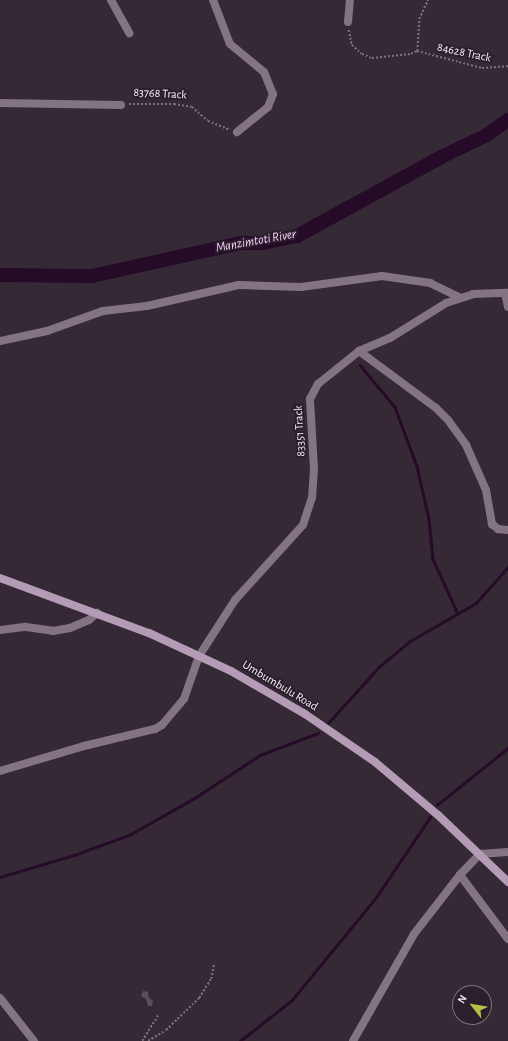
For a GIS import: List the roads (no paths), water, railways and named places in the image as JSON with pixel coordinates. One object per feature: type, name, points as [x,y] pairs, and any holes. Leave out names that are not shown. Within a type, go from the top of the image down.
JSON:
[{"type":"main road","name":"Umbumbulu Road","points":[[0,578],[96,613],[199,656],[231,671],[305,714],[375,762],[480,854],[508,882]]},
{"type":"street","points":[[111,0],[129,33]]},
{"type":"street","points":[[213,0],[230,44],[264,72],[274,94],[268,107],[237,132]]},
{"type":"street","points":[[348,22],[350,0]]},
{"type":"street","name":"83768 Track","points":[[0,103],[121,105]]},
{"type":"street","points":[[0,341],[47,331],[103,311],[147,306],[239,285],[301,287],[382,276],[430,283],[461,298]]},
{"type":"street","points":[[506,293],[508,307]]},
{"type":"street","name":"83351 Track","points":[[0,771],[91,744],[155,729],[162,724],[184,699],[199,656],[235,600],[303,525],[312,498],[314,469],[310,399],[318,384],[359,351],[390,338],[446,303],[473,294],[506,293]]},
{"type":"street","points":[[359,351],[436,408],[448,420],[466,445],[486,490],[492,524],[500,530],[508,530]]},
{"type":"street","points":[[0,630],[26,626],[60,630],[78,626],[96,613]]},
{"type":"street","points":[[353,1041],[414,934],[460,875],[480,854],[508,852]]},
{"type":"street","points":[[460,875],[508,940]]},
{"type":"street","points":[[0,998],[34,1041]]},
{"type":"waterway","name":"Manzimtoti River","points":[[0,275],[92,276],[241,243],[263,243],[297,236],[441,157],[487,135],[508,120]]},
{"type":"waterway","points":[[360,365],[395,407],[417,466],[429,519],[433,559],[458,614]]},
{"type":"waterway","points":[[328,723],[379,667],[410,641],[476,603],[508,567]]},
{"type":"waterway","points":[[0,877],[74,855],[129,835],[193,799],[260,755],[318,733]]},
{"type":"waterway","points":[[437,805],[508,748]]},
{"type":"waterway","points":[[240,1041],[292,1000],[377,896],[430,817]]}]
